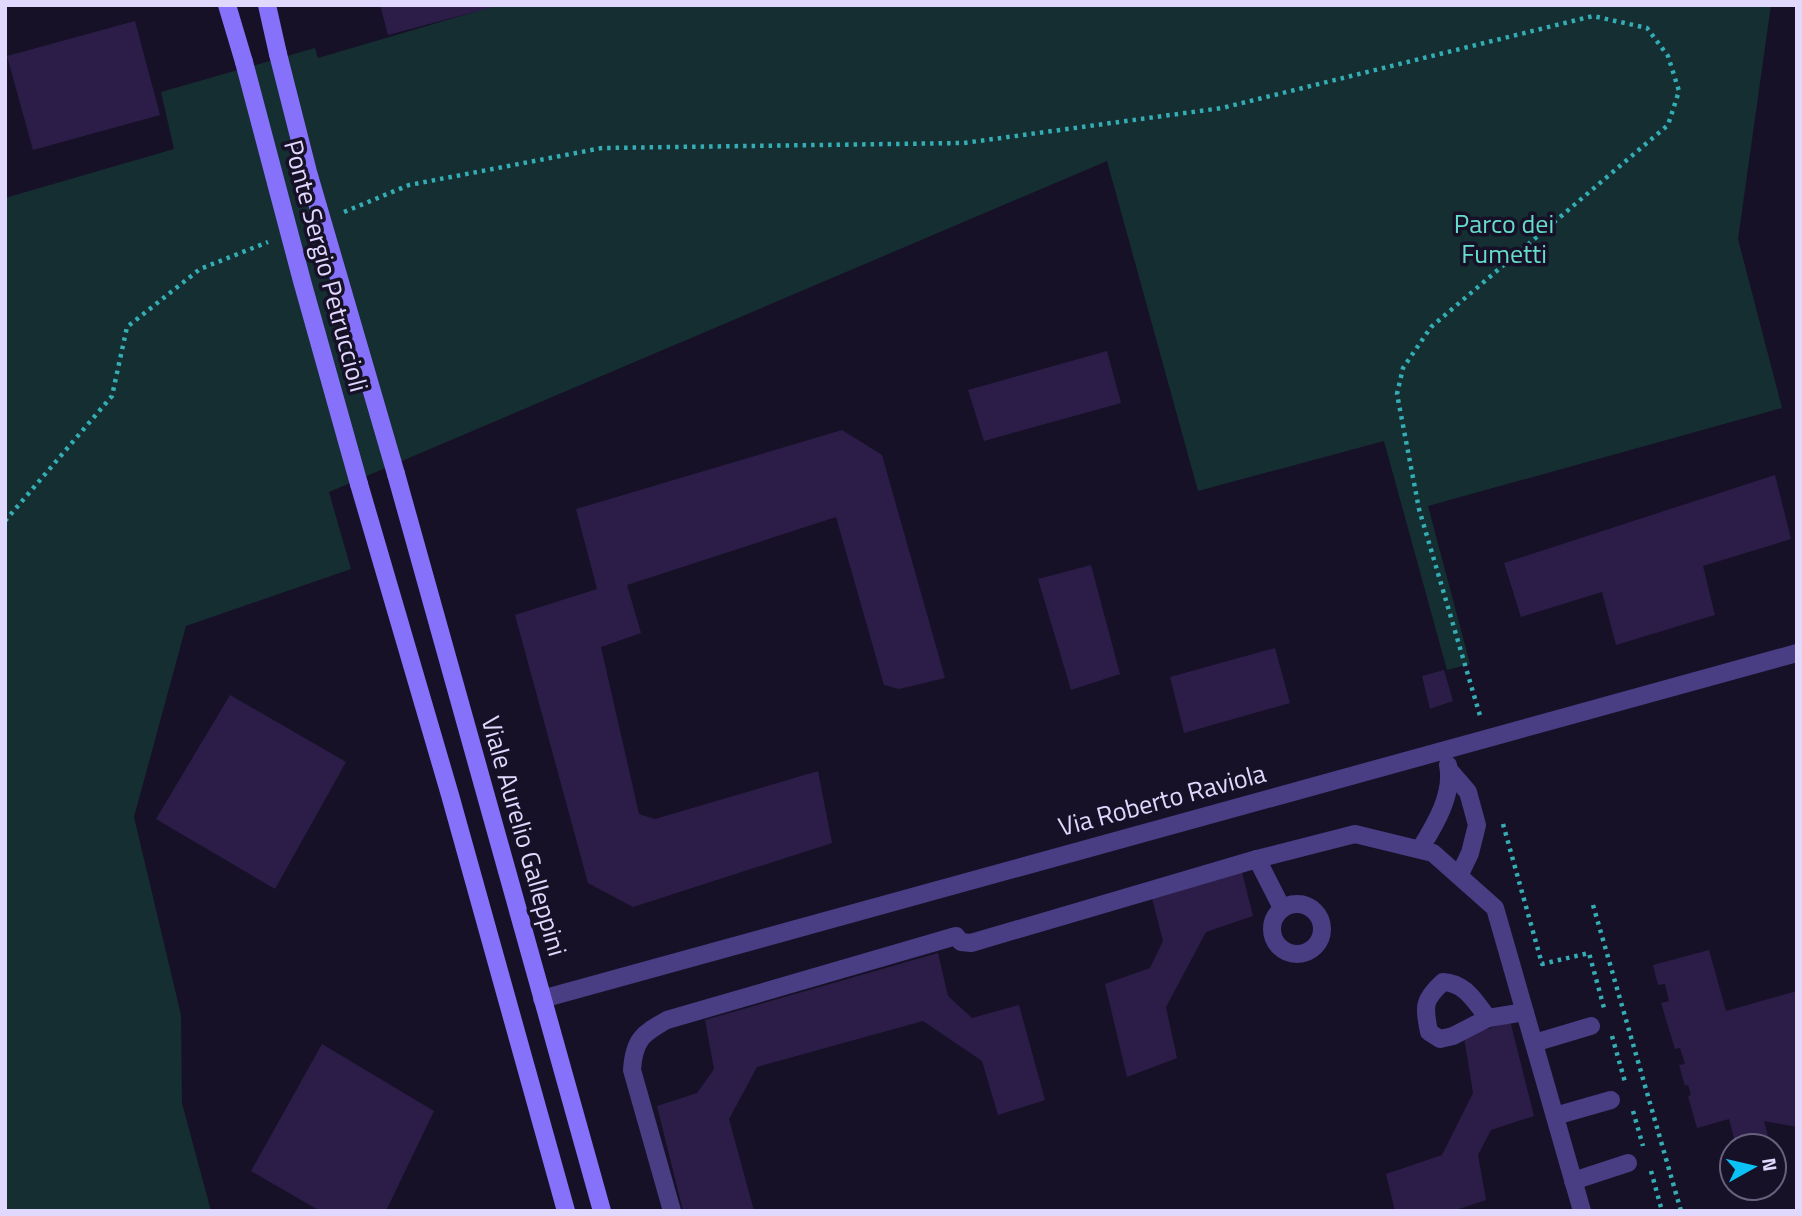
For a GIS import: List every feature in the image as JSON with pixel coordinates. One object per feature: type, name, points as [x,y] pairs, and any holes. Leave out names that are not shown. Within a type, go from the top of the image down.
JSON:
[{"type":"street","name":"Ponte Sergio Petruccioli","points":[[227,5],[359,484],[450,795],[566,1211]]},
{"type":"street","name":"Ponte Sergio Petruccioli","points":[[267,5],[306,165],[396,474]]},
{"type":"street","name":"Viale Aurelio Galleppini","points":[[396,474],[602,1211]]},
{"type":"street","name":"Via Roberto Raviola","points":[[542,999],[1797,653]]},
{"type":"street","points":[[1420,849],[1437,822],[1445,798],[1449,770],[1444,752]]},
{"type":"street","points":[[1449,770],[1468,792],[1477,825],[1470,853],[1459,876]]},
{"type":"street","points":[[672,1211],[632,1070],[633,1053],[643,1034],[667,1020],[956,936],[961,942],[971,943],[1257,859],[1355,834],[1433,853],[1495,908],[1582,1211]]},
{"type":"street","points":[[1257,859],[1282,908]]},
{"type":"street","points":[[1488,1018],[1525,1012]]},
{"type":"street","points":[[1534,1043],[1599,1023]]},
{"type":"street","points":[[1555,1116],[1611,1100]]},
{"type":"street","points":[[1573,1181],[1628,1163]]},
{"type":"path","points":[[336,215],[409,185],[602,148],[964,143],[1222,108],[1593,16],[1647,28],[1668,56],[1679,91],[1668,125],[1431,327],[1403,368],[1397,394],[1419,509],[1487,740]]},
{"type":"path","points":[[5,521],[112,396],[127,327],[200,269],[274,240]]},
{"type":"path","points":[[1500,817],[1542,964],[1589,953],[1599,1023]]},
{"type":"path","points":[[1593,905],[1681,1211]]},
{"type":"path","points":[[1611,1033],[1626,1086]]},
{"type":"path","points":[[1630,1100],[1645,1153]]},
{"type":"path","points":[[1649,1167],[1662,1211]]},
{"type":"green space","name":"Parco dei Fumetti","points":[[498,5],[1771,5],[1738,239],[1782,408],[1428,506],[1470,664],[1447,670],[1384,441],[1198,491],[1107,161],[329,492],[351,569],[186,626],[134,817],[181,1015],[182,1103],[211,1211],[5,1211],[5,198],[174,149],[161,92],[315,48],[318,58]]},
{"type":"building","points":[[380,5],[497,5],[497,6],[388,35]]},
{"type":"building","points":[[135,21],[160,115],[33,150],[7,56]]},
{"type":"building","points":[[1107,351],[1121,403],[984,441],[968,390]]},
{"type":"building","points":[[842,430],[882,455],[945,678],[899,689],[884,685],[836,517],[627,585],[641,633],[601,647],[639,814],[655,819],[818,771],[832,843],[633,907],[588,883],[515,615],[597,589],[576,509]]},
{"type":"building","points":[[1775,475],[1791,539],[1703,566],[1715,615],[1616,645],[1602,592],[1521,617],[1504,563]]},
{"type":"building","points":[[1091,565],[1120,674],[1071,690],[1038,579]]},
{"type":"building","points":[[1275,648],[1290,703],[1184,733],[1170,677]]},
{"type":"building","points":[[1444,670],[1453,701],[1430,709],[1422,676]]},
{"type":"building","points":[[230,695],[346,762],[275,889],[156,819]]},
{"type":"building","points":[[1242,872],[1253,916],[1206,932],[1166,1007],[1177,1058],[1127,1077],[1105,984],[1150,968],[1163,941],[1152,898]]},
{"type":"building","points":[[1709,950],[1726,1011],[1797,991],[1797,1127],[1764,1121],[1767,1132],[1732,1132],[1729,1119],[1697,1128],[1688,1096],[1691,1095],[1688,1085],[1685,1086],[1679,1065],[1685,1064],[1680,1048],[1675,1049],[1661,1003],[1669,1001],[1665,984],[1658,985],[1653,965]]},
{"type":"building","points":[[938,953],[948,996],[972,1018],[1019,1005],[1045,1100],[998,1115],[982,1061],[923,1021],[757,1067],[729,1119],[754,1211],[683,1211],[657,1106],[697,1093],[714,1069],[705,1020]]},
{"type":"building","points":[[1510,1021],[1534,1116],[1491,1130],[1478,1155],[1486,1200],[1453,1211],[1395,1211],[1386,1174],[1442,1155],[1473,1093],[1464,1037]]},
{"type":"building","points":[[322,1044],[434,1111],[386,1211],[320,1211],[251,1171]]}]
